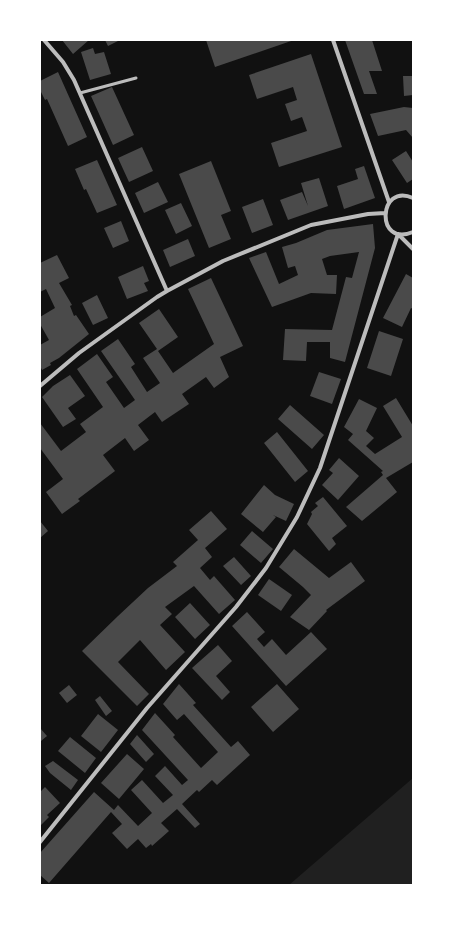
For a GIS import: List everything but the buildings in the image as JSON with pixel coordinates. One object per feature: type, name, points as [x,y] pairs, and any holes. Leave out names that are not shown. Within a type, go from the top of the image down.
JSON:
[{"type":"street","points":[[44,40],[63,62],[74,80],[167,291]]},
{"type":"street","points":[[333,40],[389,202],[385,213],[385,220],[388,226],[413,249]]},
{"type":"street","points":[[389,202],[398,197],[404,196],[413,198]]},
{"type":"street","points":[[40,386],[79,353],[167,291],[223,261],[311,225],[368,214],[385,213]]},
{"type":"street","points":[[398,234],[413,232]]},
{"type":"street","points":[[40,842],[147,708],[236,607],[266,568],[297,516],[320,468],[398,234]]},
{"type":"lane","points":[[80,93],[136,78]]},
{"type":"shaded area","points":[[413,778],[413,885],[289,885]]}]
